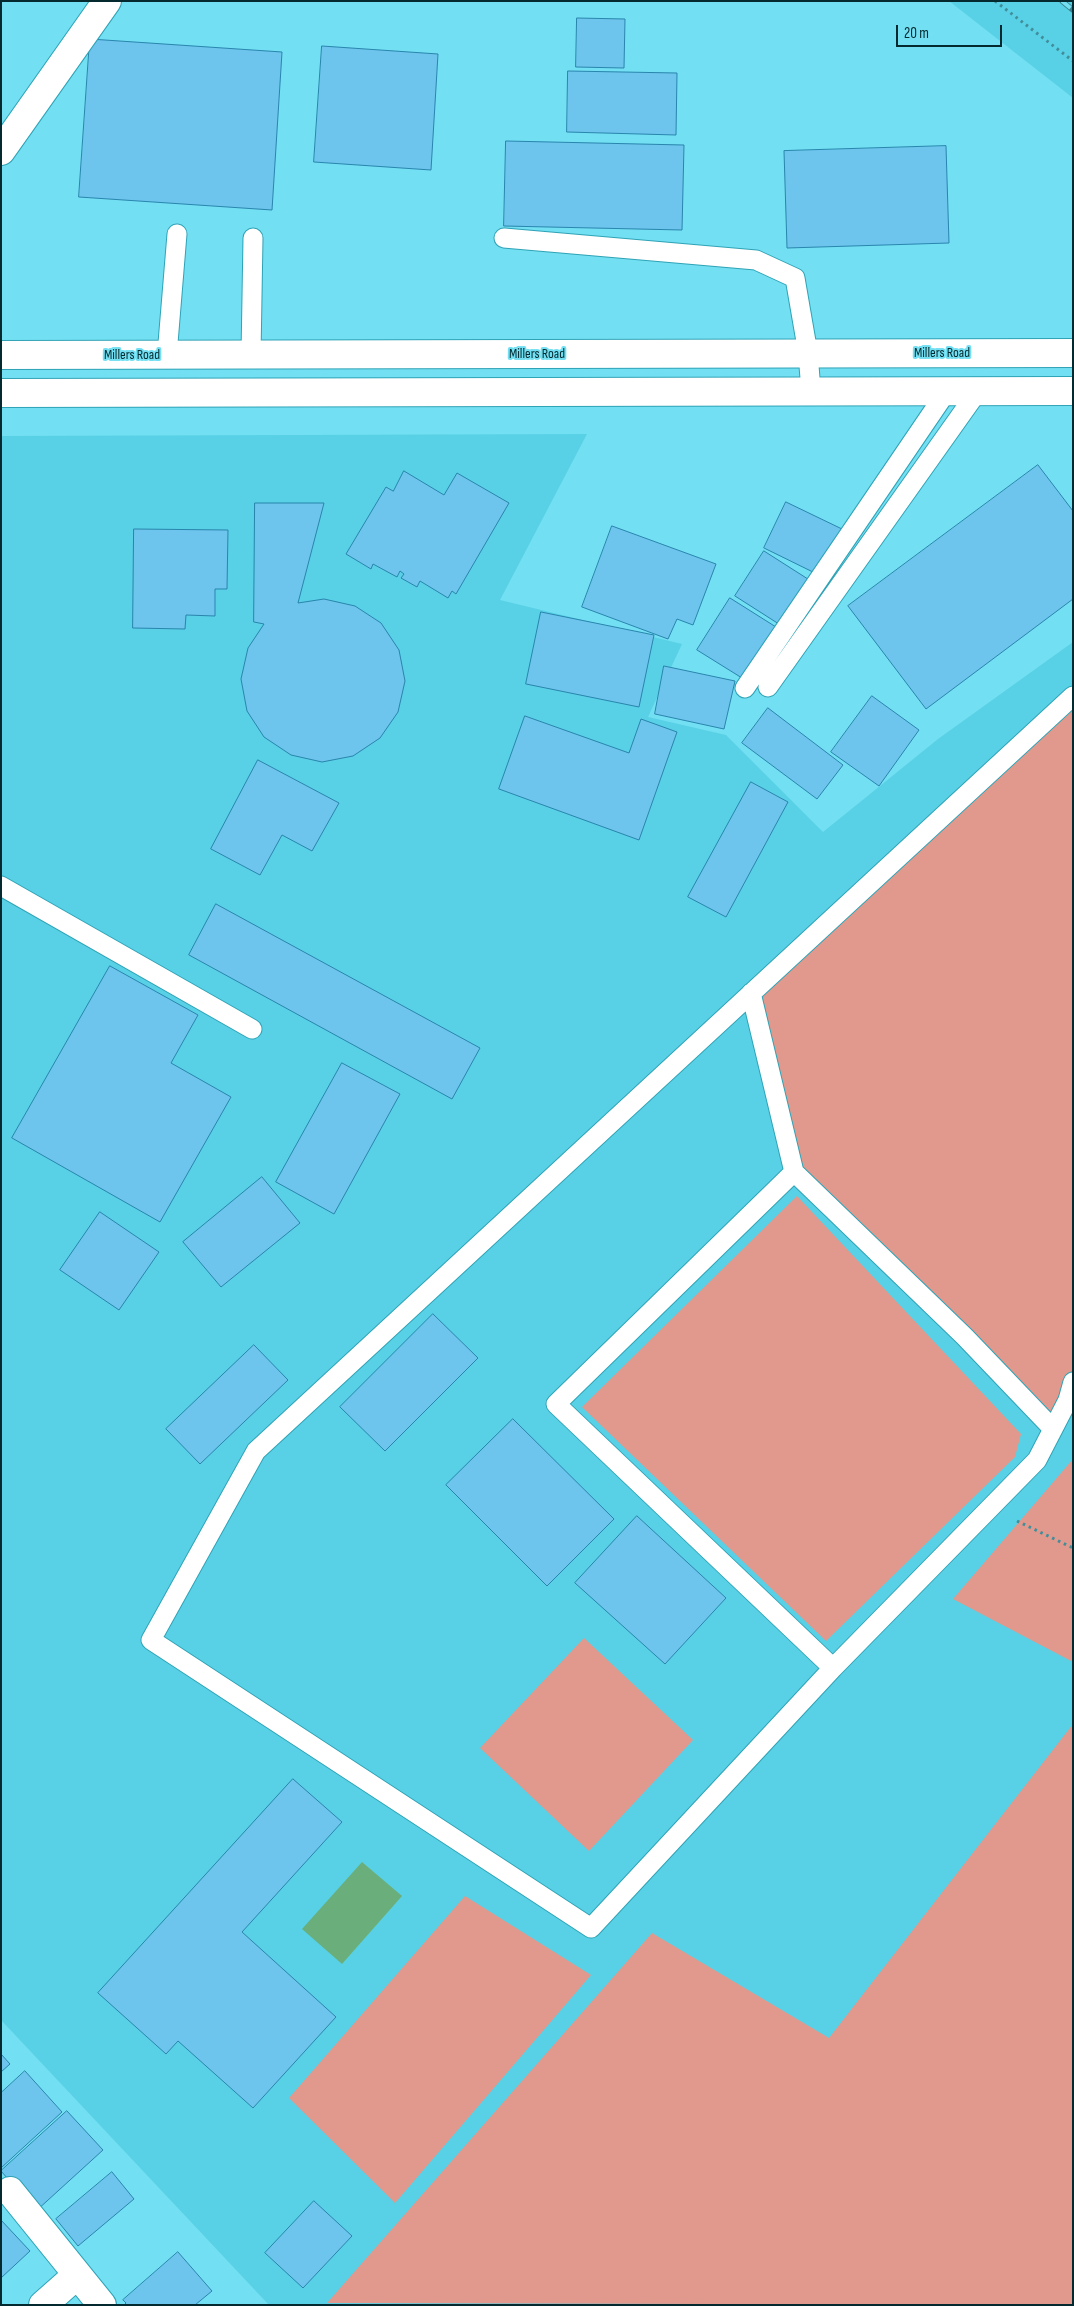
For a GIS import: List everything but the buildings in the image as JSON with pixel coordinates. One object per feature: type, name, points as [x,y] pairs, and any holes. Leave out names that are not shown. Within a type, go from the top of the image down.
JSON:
[{"type":"street","points":[[1,151],[107,1]]},
{"type":"street","name":"Millers Road","points":[[1,355],[1073,352]]},
{"type":"street","points":[[1,393],[1073,391]]},
{"type":"street","points":[[10,2191],[102,2305]]},
{"type":"street","points":[[43,2305],[77,2275]]},
{"type":"lane","points":[[167,355],[177,234]]},
{"type":"lane","points":[[251,355],[253,238]]},
{"type":"lane","points":[[504,238],[756,260],[795,278],[808,353],[811,391]]},
{"type":"lane","points":[[745,688],[947,391]]},
{"type":"lane","points":[[768,687],[978,391]]},
{"type":"lane","points":[[1073,696],[256,1451],[151,1640],[591,1928],[833,1668],[1037,1460],[1068,1400],[1073,1382]]},
{"type":"lane","points":[[1,886],[252,1029]]},
{"type":"lane","points":[[751,993],[794,1172],[965,1337],[1053,1429]]},
{"type":"lane","points":[[794,1172],[556,1404],[833,1668]]},
{"type":"path","points":[[994,1],[1073,61]]},
{"type":"path","points":[[990,1508],[1073,1548]]},
{"type":"shaded area","points":[[949,1],[1073,1],[1073,98]]},
{"type":"shaded area","points":[[587,434],[500,600],[682,644],[648,717],[726,735],[823,832],[938,739],[1073,642],[1073,2305],[269,2305],[1,2020],[1,436]]},
{"type":"shaded area","points":[[1073,708],[1073,1367],[1065,1399],[1053,1425],[799,1168],[758,996]]},
{"type":"shaded area","points":[[797,1196],[1021,1434],[1015,1457],[826,1641],[582,1407]]},
{"type":"shaded area","points":[[1073,1459],[1073,1662],[953,1599]]},
{"type":"shaded area","points":[[584,1638],[693,1740],[589,1851],[480,1748]]},
{"type":"shaded area","points":[[1073,1724],[1073,2305],[327,2303],[652,1933],[829,2038]]},
{"type":"shaded area","points":[[362,1862],[402,1896],[342,1964],[302,1929]]},
{"type":"shaded area","points":[[465,1896],[591,1975],[395,2203],[289,2098]]},
{"type":"railway","points":[[1062,1],[1073,10]]}]
